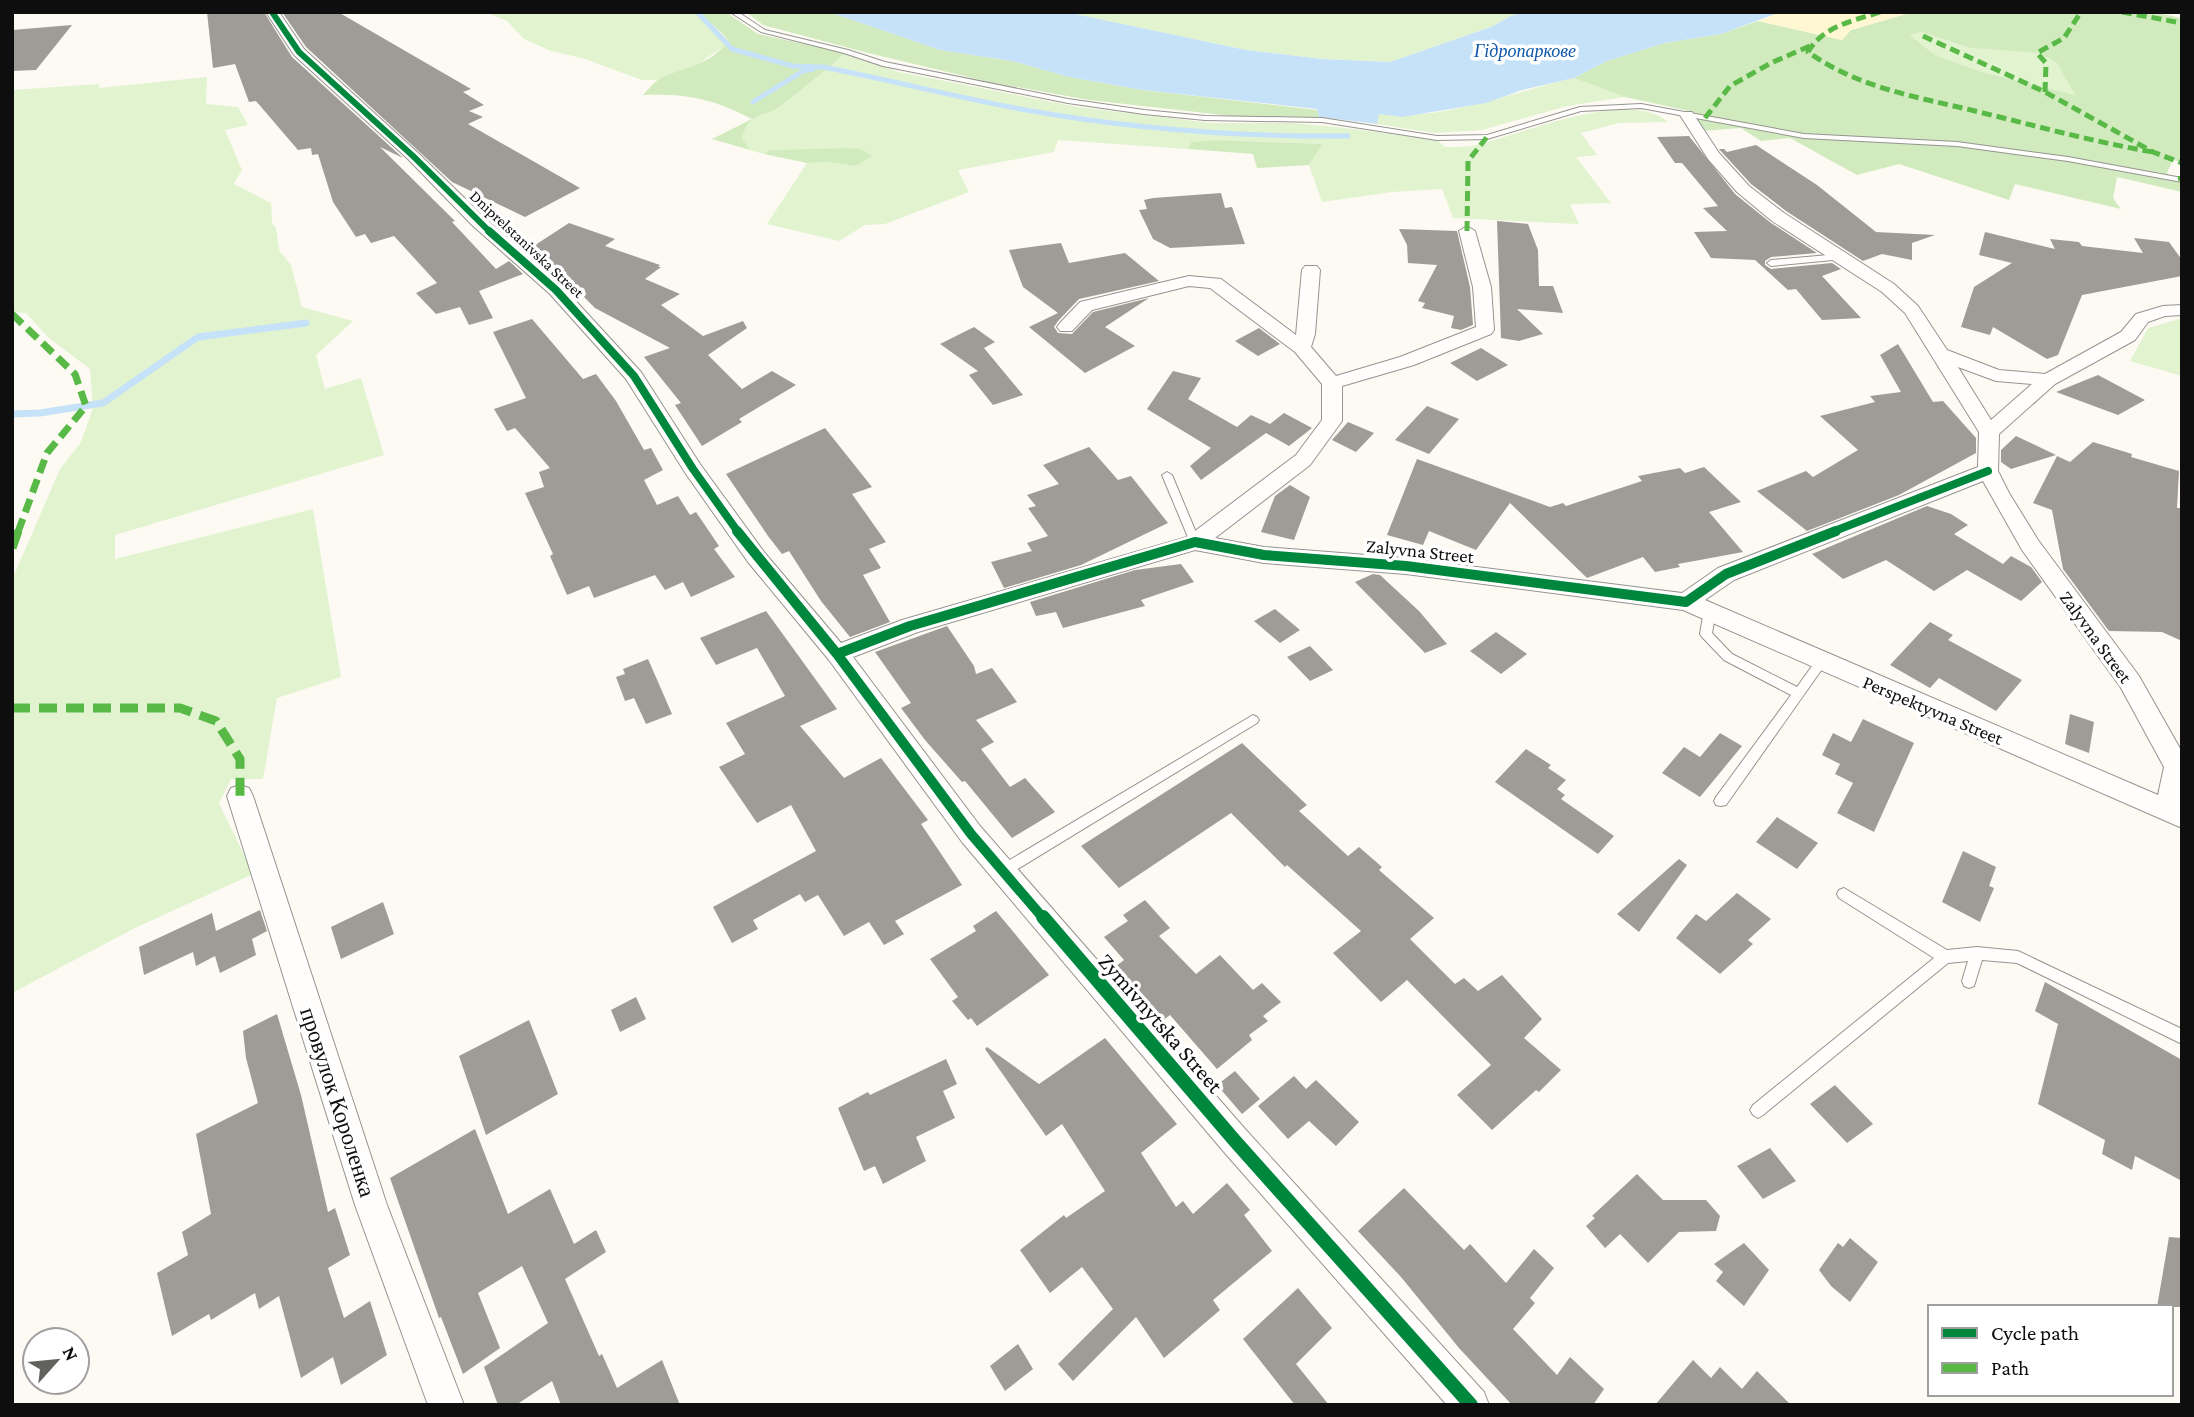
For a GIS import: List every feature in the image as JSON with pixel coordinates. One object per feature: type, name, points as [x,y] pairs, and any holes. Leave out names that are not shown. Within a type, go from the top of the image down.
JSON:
[{"type":"street","name":"Dniprelstanivska Street","points":[[272,12],[299,52],[413,156],[478,221],[556,290],[634,376],[693,469],[756,557],[837,654]]},
{"type":"street","points":[[1686,602],[1726,574],[1988,471],[1989,432],[1912,310],[1888,288],[1778,217],[1743,189],[1713,156],[1688,115]]},
{"type":"street","points":[[1066,327],[1086,306],[1189,281],[1215,283],[1302,348],[1332,383],[1407,361],[1485,330],[1482,287],[1467,231]]},
{"type":"street","points":[[1302,348],[1306,334],[1311,270]]},
{"type":"street","points":[[1989,432],[2048,380],[2128,336],[2142,318],[2163,311],[2182,310]]},
{"type":"street","points":[[1940,354],[1996,375],[2048,380]]},
{"type":"street","name":"Zalyvna Street","points":[[837,654],[910,626],[1195,542],[1303,460],[1332,421],[1332,383]]},
{"type":"street","name":"Zalyvna Street","points":[[1988,471],[2030,545],[2130,682],[2177,767],[2175,814]]},
{"type":"street","name":"Zalyvna Street","points":[[1195,542],[1264,555],[1406,566],[1686,602]]},
{"type":"street","name":"Perspektyvna Street","points":[[1686,602],[1710,610],[1821,662],[2175,814]]},
{"type":"street","name":"Zymivnytska Street","points":[[837,654],[971,834],[1235,1141],[1471,1405]]},
{"type":"street","name":"провулок Короленка","points":[[240,796],[371,1205],[446,1405]]},
{"type":"lane","points":[[733,12],[764,31],[846,51],[883,64],[1068,102],[1144,112],[1205,118],[1322,120],[1437,138],[1487,137],[1580,109],[1641,106],[1804,136],[1969,146],[2068,159],[2182,180]]},
{"type":"lane","points":[[1771,263],[1840,257]]},
{"type":"lane","points":[[1167,475],[1195,542]]},
{"type":"lane","points":[[1710,610],[1706,635],[1728,657],[1799,694]]},
{"type":"lane","points":[[1721,801],[1821,662]]},
{"type":"lane","points":[[1003,871],[1253,720]]},
{"type":"lane","points":[[1844,894],[1945,957]]},
{"type":"lane","points":[[1969,981],[1977,953]]},
{"type":"lane","points":[[1758,1110],[1945,957],[1977,953],[2018,957],[2182,1037]]},
{"type":"green space","points":[[485,12],[699,12],[728,40],[724,46],[694,67],[657,80],[642,80],[582,58],[551,51],[524,39],[507,21]]},
{"type":"green space","points":[[699,12],[726,12],[758,34],[845,53],[778,108],[751,121],[742,138],[750,150],[712,139],[752,119],[724,106],[699,99],[673,95],[643,95],[659,79],[714,55],[728,40]]},
{"type":"green space","points":[[746,12],[829,12],[940,50],[1012,61],[1069,77],[1143,90],[1317,110],[1319,117],[1232,116],[1089,100],[989,82],[763,25]]},
{"type":"green space","points":[[1066,12],[1526,12],[1390,62],[1322,59],[1246,50]]},
{"type":"green space","points":[[1913,12],[2152,12],[2182,18],[2182,162],[2173,160],[2167,173],[2182,184],[2182,192],[2117,177],[2113,198],[2121,209],[2015,184],[2009,200],[1899,164],[1857,175],[1790,138],[1761,141],[1741,128],[1702,131],[1689,111],[1625,97],[1574,78],[1607,61],[1665,43],[1721,34],[1758,21],[1842,40],[1851,30]],"holes":[[[1921,32],[1970,48],[2038,53],[2057,63],[2075,95],[1982,72],[1935,55],[1910,35]]]},
{"type":"green space","points":[[1921,32],[1970,48],[2037,53],[2057,63],[2076,96],[1982,72],[1935,55],[1909,34]]},
{"type":"green space","points":[[845,53],[899,72],[1078,107],[1211,123],[1292,123],[1337,127],[1437,140],[1445,147],[1472,146],[1573,117],[1601,112],[1627,110],[1650,113],[1668,122],[1619,123],[1581,133],[1597,155],[1576,157],[1611,203],[1570,204],[1579,224],[1453,218],[1442,189],[1392,192],[1322,202],[1309,165],[1321,144],[1215,140],[1191,142],[1188,149],[1058,140],[1054,152],[958,170],[969,192],[885,224],[865,225],[839,241],[767,224],[807,163],[828,162],[856,166],[871,156],[843,148],[771,150],[764,154],[750,150],[742,138],[751,121],[778,108]]},
{"type":"green space","points":[[207,77],[206,104],[238,107],[248,125],[225,130],[242,170],[234,184],[271,203],[272,223],[276,228],[279,250],[291,265],[302,307],[353,321],[316,355],[325,389],[361,378],[384,455],[115,535],[115,559],[313,509],[341,677],[277,698],[263,779],[231,779],[219,803],[253,874],[135,928],[12,993],[12,580],[60,469],[81,442],[93,408],[90,369],[49,338],[26,313],[12,312],[12,90],[99,84],[99,88]]},
{"type":"green space","points":[[1574,78],[1625,97],[1567,106],[1482,130],[1434,133],[1377,124],[1378,114],[1403,115],[1452,110]]},
{"type":"green space","points":[[1215,140],[1322,144],[1309,165],[1257,168],[1253,154],[1188,149],[1191,142]]},
{"type":"green space","points":[[861,149],[872,156],[856,166],[828,162],[807,163],[764,154],[770,150]]},
{"type":"green space","points":[[2182,318],[2182,376],[2130,361],[2148,328]]},
{"type":"sand","points":[[1781,12],[1913,12],[1851,30],[1842,40],[1758,21]]},
{"type":"water","name":"Гідропаркове","points":[[829,12],[1066,12],[1246,50],[1322,59],[1390,62],[1526,12],[1781,12],[1721,34],[1665,43],[1607,61],[1574,78],[1522,90],[1486,103],[1402,117],[1379,114],[1377,124],[1319,117],[1317,109],[1143,90],[1069,77],[1012,61],[940,50]]},
{"type":"building","points":[[207,12],[264,12],[292,57],[403,158],[380,147],[455,221],[452,222],[496,269],[509,261],[523,274],[479,291],[493,318],[469,325],[460,307],[436,314],[416,293],[437,283],[394,236],[371,243],[365,234],[356,237],[333,202],[318,154],[312,155],[311,148],[298,150],[256,101],[249,102],[235,64],[213,68]]},
{"type":"building","points":[[282,12],[338,12],[471,89],[463,92],[484,105],[469,111],[483,117],[468,124],[580,188],[525,217],[452,182],[306,47]]},
{"type":"building","points":[[72,25],[36,70],[12,71],[12,30]]},
{"type":"building","points":[[1689,136],[1735,194],[1771,223],[1817,253],[1771,257],[1765,261],[1765,265],[1771,269],[1832,263],[1841,269],[1822,276],[1861,318],[1822,320],[1796,289],[1788,290],[1755,260],[1711,258],[1694,232],[1727,231],[1703,208],[1718,206],[1682,163],[1675,163],[1657,137]]},
{"type":"building","points":[[1756,145],[1817,185],[1876,232],[1935,235],[1912,243],[1912,260],[1882,254],[1863,261],[1786,211],[1751,184],[1719,149],[1727,152]]},
{"type":"building","points":[[1221,193],[1225,208],[1232,207],[1245,244],[1170,248],[1153,239],[1139,210],[1147,209],[1144,200],[1153,198]]},
{"type":"building","points":[[1497,221],[1528,224],[1538,250],[1539,286],[1553,286],[1563,313],[1517,309],[1543,334],[1519,341],[1501,338]]},
{"type":"building","points":[[569,223],[615,239],[605,246],[660,265],[658,267],[661,267],[645,279],[680,294],[661,305],[703,336],[743,321],[747,328],[708,355],[742,389],[772,371],[796,385],[739,419],[742,422],[702,446],[675,405],[681,403],[644,357],[670,348],[595,308],[550,263],[543,266],[526,251]]},
{"type":"building","points":[[1399,229],[1457,231],[1470,287],[1473,325],[1461,330],[1451,328],[1454,316],[1422,308],[1425,303],[1418,301],[1437,265],[1408,263],[1407,245]]},
{"type":"building","points":[[1985,232],[2055,249],[2050,239],[2079,242],[2082,246],[2143,253],[2134,238],[2169,242],[2182,260],[2182,276],[2082,295],[2058,355],[2047,359],[1993,327],[1990,335],[1961,327],[1974,287],[2012,263],[1979,255]]},
{"type":"building","points":[[1061,243],[1069,263],[1125,253],[1159,281],[1079,299],[1058,321],[1054,327],[1058,333],[1072,334],[1093,312],[1149,298],[1105,327],[1135,346],[1085,373],[1029,327],[1058,313],[1023,287],[1009,250]]},
{"type":"building","points":[[532,319],[583,379],[596,374],[616,401],[644,450],[651,448],[663,470],[644,480],[657,505],[678,496],[690,515],[696,512],[719,546],[714,549],[735,577],[691,597],[683,582],[665,590],[655,575],[594,598],[589,586],[567,595],[550,556],[553,554],[525,493],[544,487],[539,472],[550,468],[515,428],[507,431],[494,409],[526,398],[493,332]]},
{"type":"building","points":[[974,327],[995,342],[984,348],[1023,395],[993,405],[969,375],[978,371],[940,344]]},
{"type":"building","points":[[1259,328],[1280,344],[1258,356],[1235,341]]},
{"type":"building","points":[[1898,344],[1933,402],[1943,401],[1976,438],[1976,453],[1899,495],[1807,531],[1757,491],[1806,471],[1813,477],[1858,450],[1820,416],[1875,402],[1870,396],[1901,392],[1880,355]]},
{"type":"building","points":[[1481,348],[1508,365],[1477,381],[1450,363]]},
{"type":"building","points":[[1173,371],[1201,378],[1188,399],[1237,427],[1251,415],[1270,424],[1284,413],[1312,428],[1289,446],[1266,433],[1201,480],[1190,466],[1211,448],[1147,409]]},
{"type":"building","points":[[2098,375],[2145,400],[2118,415],[2056,392]]},
{"type":"building","points":[[1427,406],[1459,419],[1429,454],[1395,440]]},
{"type":"building","points":[[1348,422],[1374,433],[1356,452],[1332,440]]},
{"type":"building","points":[[825,428],[872,487],[852,494],[886,542],[869,549],[881,568],[863,575],[890,622],[850,637],[821,601],[789,551],[782,554],[768,536],[726,474]]},
{"type":"building","points":[[2016,436],[2056,455],[2011,469],[2001,462],[2001,450]]},
{"type":"building","points":[[2093,442],[2179,471],[2177,508],[2182,508],[2182,641],[2162,632],[2109,631],[2063,569],[2052,510],[2033,503],[2057,456],[2070,462]]},
{"type":"building","points":[[1089,447],[1118,480],[1131,476],[1168,523],[1081,565],[1004,588],[991,562],[1032,551],[1027,543],[1048,536],[1028,508],[1036,506],[1027,495],[1059,484],[1043,465]]},
{"type":"building","points":[[1417,459],[1550,507],[1563,503],[1566,506],[1642,481],[1638,476],[1680,468],[1685,473],[1704,467],[1741,502],[1709,512],[1743,552],[1678,564],[1680,567],[1655,572],[1643,557],[1587,578],[1510,503],[1476,550],[1429,531],[1423,545],[1387,535]]},
{"type":"building","points":[[1290,485],[1310,497],[1294,540],[1261,532],[1275,496]]},
{"type":"building","points":[[1927,506],[1951,514],[1968,525],[1954,534],[2003,564],[2011,556],[2031,567],[2042,582],[2021,601],[1967,570],[1934,591],[1886,560],[1843,579],[1812,554]]},
{"type":"building","points":[[1181,564],[1194,582],[1141,600],[1145,606],[1063,628],[1056,612],[1036,616],[1030,602],[1135,570]]},
{"type":"building","points":[[1373,574],[1380,575],[1419,611],[1447,644],[1425,653],[1355,582]]},
{"type":"building","points":[[1275,609],[1300,630],[1280,643],[1254,621]]},
{"type":"building","points":[[766,611],[837,709],[800,726],[844,778],[881,758],[928,820],[921,824],[962,885],[895,921],[904,934],[884,945],[869,922],[844,936],[818,895],[805,902],[800,894],[753,920],[758,929],[732,943],[713,907],[816,851],[791,805],[757,823],[719,767],[745,754],[726,723],[785,696],[757,648],[716,665],[700,638]]},
{"type":"building","points":[[1930,622],[1953,635],[1948,640],[2022,680],[1996,711],[1939,678],[1930,688],[1890,665]]},
{"type":"building","points":[[947,626],[974,666],[976,674],[992,668],[1017,702],[976,720],[994,742],[981,749],[1010,787],[1025,778],[1055,812],[1012,838],[965,781],[962,782],[925,740],[901,708],[911,703],[875,652]]},
{"type":"building","points":[[1496,632],[1527,654],[1501,674],[1470,651]]},
{"type":"building","points":[[1310,646],[1333,670],[1310,681],[1287,657]]},
{"type":"building","points":[[648,659],[672,714],[646,724],[634,698],[625,701],[616,677],[625,674],[623,669]]},
{"type":"building","points":[[2070,714],[2094,722],[2089,753],[2065,744]]},
{"type":"building","points":[[1863,719],[1914,743],[1874,832],[1837,813],[1853,783],[1835,774],[1840,764],[1822,755],[1833,733],[1851,742]]},
{"type":"building","points":[[1720,733],[1742,746],[1700,797],[1662,773],[1684,747],[1700,757]]},
{"type":"building","points":[[1242,743],[1307,805],[1299,811],[1348,856],[1359,847],[1382,867],[1379,870],[1434,918],[1410,939],[1455,984],[1464,978],[1478,991],[1502,975],[1542,1019],[1524,1038],[1561,1070],[1539,1092],[1536,1090],[1492,1130],[1457,1095],[1491,1065],[1407,980],[1381,1002],[1333,953],[1361,931],[1287,865],[1285,867],[1231,813],[1119,888],[1081,846]]},
{"type":"building","points":[[1526,749],[1551,765],[1548,768],[1566,780],[1557,789],[1565,795],[1561,799],[1614,836],[1598,854],[1495,782]]},
{"type":"building","points":[[1777,817],[1818,843],[1797,869],[1756,842]]},
{"type":"building","points":[[1963,851],[1996,867],[1989,886],[1994,888],[1980,922],[1942,902]]},
{"type":"building","points":[[1679,859],[1687,865],[1639,932],[1617,914]]},
{"type":"building","points":[[1737,893],[1771,919],[1748,940],[1753,944],[1720,974],[1676,938],[1696,914],[1706,921]]},
{"type":"building","points":[[1145,900],[1170,928],[1159,936],[1196,974],[1220,955],[1253,990],[1262,983],[1281,1002],[1263,1016],[1268,1021],[1249,1035],[1252,1040],[1217,1069],[1170,1015],[1162,1021],[1115,967],[1124,960],[1104,937],[1128,921],[1123,915]]},
{"type":"building","points":[[383,902],[394,934],[341,959],[331,927]]},
{"type":"building","points":[[260,910],[267,931],[252,939],[256,955],[220,973],[215,956],[196,966],[193,952],[144,975],[139,947],[212,913],[216,931]]},
{"type":"building","points":[[996,911],[1049,975],[977,1026],[971,1018],[968,1020],[952,1001],[958,997],[930,959],[976,931],[973,926]]},
{"type":"building","points":[[2045,982],[2182,1060],[2182,1181],[2135,1156],[2132,1170],[2102,1154],[2105,1140],[2038,1104],[2058,1024],[2035,1011]]},
{"type":"building","points":[[636,997],[646,1019],[620,1032],[611,1010]]},
{"type":"building","points":[[277,1014],[301,1095],[328,1212],[335,1208],[350,1255],[328,1268],[344,1318],[370,1301],[387,1355],[341,1385],[333,1357],[301,1378],[279,1296],[259,1309],[255,1293],[211,1320],[209,1314],[172,1336],[157,1273],[188,1255],[182,1232],[211,1214],[196,1134],[258,1103],[246,1058],[243,1031]]},
{"type":"building","points":[[529,1020],[558,1094],[486,1135],[459,1056]]},
{"type":"building","points":[[1105,1038],[1177,1124],[1141,1153],[1176,1207],[1183,1201],[1193,1214],[1227,1183],[1250,1210],[1244,1215],[1272,1251],[1213,1300],[1220,1310],[1164,1358],[1136,1317],[1073,1381],[1058,1364],[1113,1309],[1082,1267],[1050,1293],[1020,1250],[1064,1215],[1066,1218],[1105,1191],[1062,1124],[1046,1136],[985,1049],[987,1047],[1039,1084]]},
{"type":"building","points":[[946,1059],[957,1084],[943,1091],[955,1118],[916,1137],[926,1161],[883,1184],[875,1166],[864,1171],[838,1108],[868,1092],[870,1095]]},
{"type":"building","points":[[1235,1071],[1260,1099],[1242,1114],[1217,1085]]},
{"type":"building","points":[[1294,1076],[1306,1089],[1316,1080],[1359,1122],[1336,1146],[1309,1121],[1288,1139],[1258,1106]]},
{"type":"building","points":[[1835,1085],[1873,1124],[1847,1143],[1810,1104]]},
{"type":"building","points":[[475,1129],[508,1214],[550,1189],[574,1244],[596,1230],[606,1252],[565,1279],[599,1356],[602,1354],[617,1388],[662,1360],[680,1405],[561,1405],[552,1381],[516,1405],[498,1405],[484,1367],[548,1323],[522,1266],[478,1293],[500,1348],[463,1374],[441,1317],[439,1318],[390,1178]]},
{"type":"building","points":[[1770,1148],[1796,1181],[1763,1199],[1737,1166]]},
{"type":"building","points":[[1637,1174],[1663,1200],[1706,1200],[1720,1216],[1716,1231],[1679,1232],[1648,1263],[1620,1234],[1605,1248],[1586,1226],[1595,1218],[1592,1216]]},
{"type":"building","points":[[1404,1188],[1464,1250],[1470,1244],[1506,1283],[1534,1249],[1554,1268],[1530,1298],[1535,1303],[1513,1329],[1557,1375],[1570,1357],[1604,1389],[1593,1405],[1512,1405],[1459,1348],[1401,1277],[1358,1231]]},
{"type":"building","points":[[2169,1237],[2182,1238],[2182,1307],[2157,1305]]},
{"type":"building","points":[[1850,1238],[1878,1262],[1850,1302],[1831,1286],[1819,1270],[1838,1243],[1843,1247]]},
{"type":"building","points":[[1744,1243],[1769,1270],[1744,1306],[1716,1281],[1723,1272],[1714,1264]]},
{"type":"building","points":[[1298,1288],[1332,1328],[1296,1364],[1329,1405],[1295,1405],[1243,1339]]},
{"type":"building","points":[[1018,1344],[1033,1369],[1005,1391],[990,1366]]},
{"type":"building","points":[[1693,1360],[1711,1378],[1720,1367],[1742,1389],[1757,1371],[1791,1405],[1655,1405]]},
{"type":"waterway","points":[[697,12],[732,49],[793,66],[823,67],[1066,117],[1227,133],[1348,136]]},
{"type":"waterway","points":[[753,102],[803,71],[813,69]]},
{"type":"waterway","points":[[12,414],[40,413],[103,403],[198,337],[306,323]]},
{"type":"marked path","points":[[1880,12],[1829,30],[1813,43],[1808,52],[1846,76],[1889,91],[2087,139],[2153,152]]},
{"type":"marked path","points":[[2045,92],[2046,63],[2037,53],[2064,38],[2074,27],[2081,12]]},
{"type":"marked path","points":[[2122,12],[2182,23]]},
{"type":"marked path","points":[[1923,36],[2045,92],[2153,152],[2182,163]]},
{"type":"marked path","points":[[1705,118],[1730,86],[1771,63],[1810,46]]},
{"type":"marked path","points":[[1467,231],[1468,161],[1487,137]]},
{"type":"marked path","points":[[2178,179],[2182,178]]},
{"type":"marked path","points":[[12,314],[75,374],[86,406],[47,453],[12,548]]},
{"type":"marked path","points":[[12,708],[180,708],[216,721],[240,759],[240,796]]},
{"type":"cycle path","points":[[272,12],[299,52],[413,156],[478,221],[556,290],[634,376],[693,469],[756,557],[837,654],[971,834],[1235,1141],[1471,1405]]},
{"type":"cycle path","points":[[837,654],[910,626],[1195,542],[1264,555],[1406,566],[1686,602],[1726,574],[1988,471]]}]
